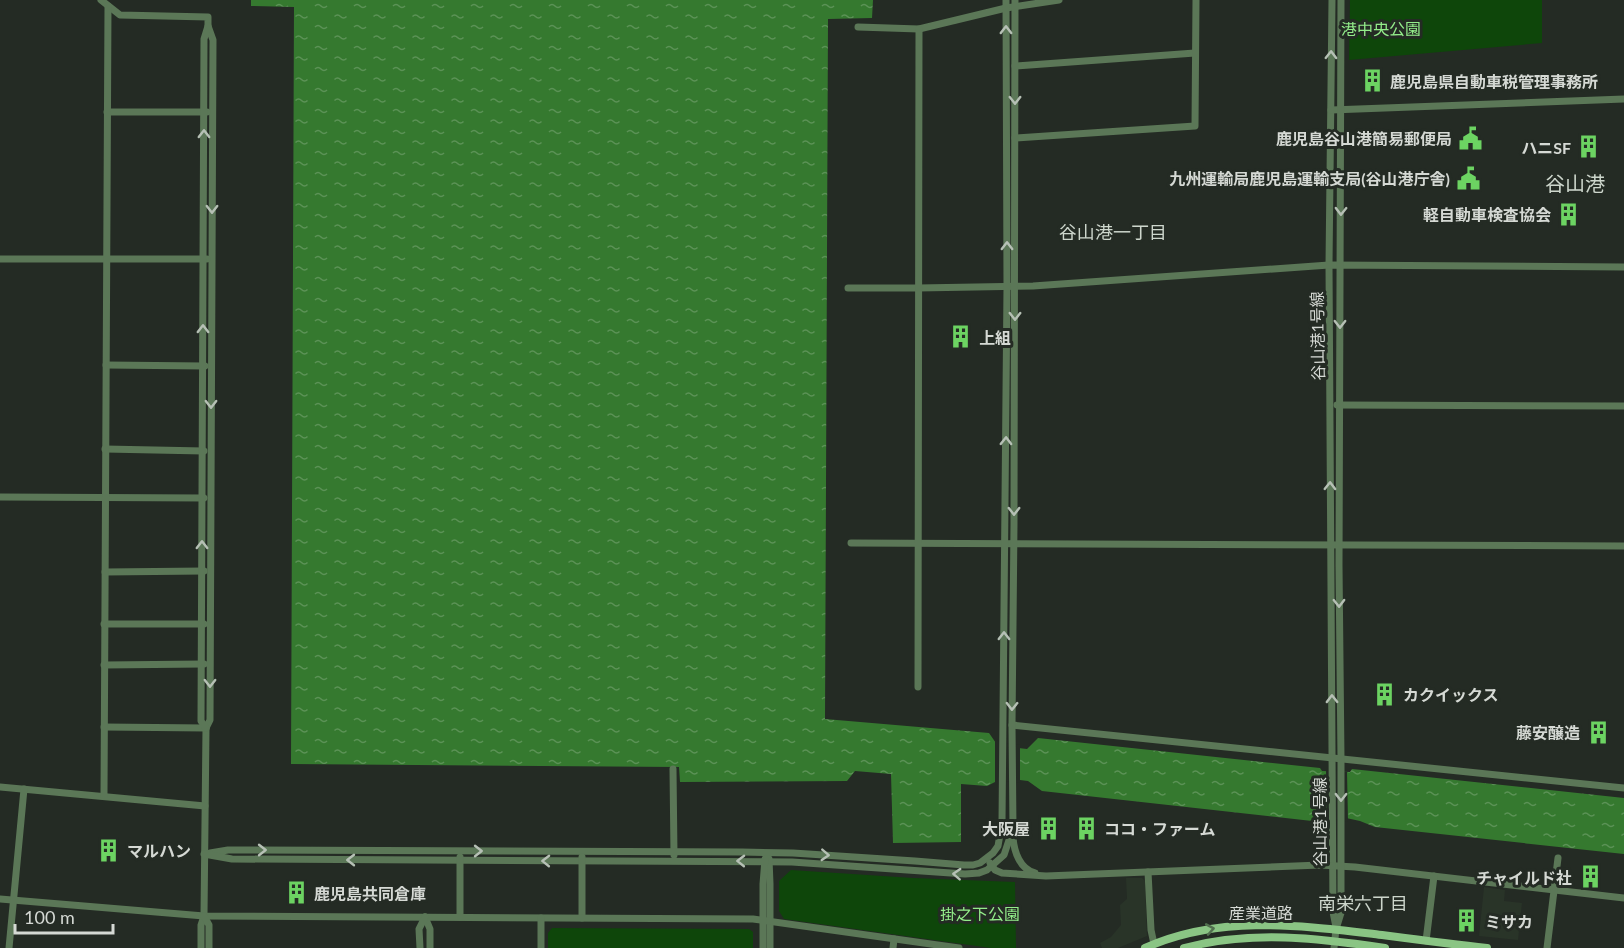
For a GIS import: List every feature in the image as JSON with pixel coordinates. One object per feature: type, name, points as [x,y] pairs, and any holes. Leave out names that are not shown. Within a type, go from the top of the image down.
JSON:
[{"type":"main road","name":"産業道路","points":[[1145,948],[1195,931],[1233,925],[1262,924],[1336,929],[1487,948]]},
{"type":"main road","name":"産業道路","points":[[1185,948],[1219,940],[1265,936],[1334,945],[1385,948]]},
{"type":"street","points":[[101,0],[120,15],[208,17],[204,39],[201,664],[201,720],[206,728]]},
{"type":"street","points":[[1006,0],[1014,543],[1013,841],[1021,863],[1028,871],[1046,876]]},
{"type":"street","points":[[858,27],[919,29],[1015,4],[1059,0]]},
{"type":"street","points":[[1015,138],[1195,126],[1196,0]]},
{"type":"street","name":"谷山港1号線","points":[[1332,0],[1329,265],[1330,544],[1333,822],[1337,866]]},
{"type":"street","name":"谷山港1号線","points":[[1334,945],[1336,929],[1333,912],[1342,824],[1339,544],[1341,0]]},
{"type":"street","points":[[204,854],[228,850],[674,852],[804,854],[964,865],[980,863],[999,846],[1003,787],[1004,543],[1015,138],[1015,4]]},
{"type":"street","points":[[104,796],[108,6]]},
{"type":"street","points":[[201,948],[201,926],[204,916],[206,728],[210,720],[213,40],[208,26]]},
{"type":"street","points":[[918,687],[919,29]]},
{"type":"street","points":[[1015,66],[1195,53]]},
{"type":"street","points":[[1331,110],[1624,99]]},
{"type":"street","points":[[107,111],[213,112]]},
{"type":"street","points":[[0,259],[212,259]]},
{"type":"street","points":[[848,288],[1011,287],[1329,265],[1624,267]]},
{"type":"street","points":[[106,365],[212,366]]},
{"type":"street","points":[[1331,405],[1624,406]]},
{"type":"street","points":[[105,449],[211,452]]},
{"type":"street","points":[[0,496],[211,498]]},
{"type":"street","points":[[851,543],[1624,546]]},
{"type":"street","points":[[105,572],[211,571]]},
{"type":"street","points":[[104,624],[210,624]]},
{"type":"street","points":[[104,665],[210,664]]},
{"type":"street","points":[[1012,725],[1624,788]]},
{"type":"street","points":[[104,727],[206,728]]},
{"type":"street","points":[[673,769],[674,861]]},
{"type":"street","points":[[0,787],[205,806]]},
{"type":"street","points":[[9,948],[24,789]]},
{"type":"street","points":[[204,854],[232,859],[792,862],[965,874],[979,873],[992,866],[1004,855],[1013,828]]},
{"type":"street","points":[[460,851],[460,917]]},
{"type":"street","points":[[582,852],[582,918]]},
{"type":"street","points":[[763,948],[767,921],[767,854]]},
{"type":"street","points":[[987,858],[994,870],[1002,873],[1046,876],[1320,865],[1624,898]]},
{"type":"street","points":[[1547,948],[1558,858]]},
{"type":"street","points":[[1148,872],[1151,930],[1154,944]]},
{"type":"street","points":[[1426,941],[1434,876]]},
{"type":"street","points":[[0,898],[204,916],[753,919],[959,948]]},
{"type":"street","points":[[204,916],[209,925],[209,948]]},
{"type":"street","points":[[420,948],[419,929],[425,917]]},
{"type":"street","points":[[425,917],[430,929],[430,948]]},
{"type":"street","points":[[541,918],[541,948]]},
{"type":"street","points":[[767,921],[771,948]]},
{"type":"street","points":[[893,948],[894,939]]},
{"type":"shaded area","points":[[1126,878],[1142,878],[1145,881],[1147,936],[1118,948],[1102,948],[1100,943],[1111,937],[1121,925],[1120,905],[1127,899]]},
{"type":"shaded area","points":[[1484,887],[1505,890],[1504,901],[1522,903],[1518,940],[1479,936]]},
{"type":"green space","name":"港中央公園","points":[[1350,0],[1542,0],[1542,43],[1349,60]]},
{"type":"green space","name":"掛之下公園","points":[[791,870],[1015,882],[1016,948],[991,948],[784,919],[779,911],[779,881]]},
{"type":"green space","points":[[552,928],[749,929],[753,932],[753,948],[548,948],[548,933]]},
{"type":"water","points":[[251,0],[873,0],[872,18],[828,19],[825,719],[989,733],[998,746],[1027,749],[1038,738],[1320,768],[1322,771],[1350,772],[1352,769],[1624,798],[1624,854],[1375,827],[1337,816],[1321,822],[1042,791],[1028,781],[1003,778],[987,786],[961,784],[961,842],[893,843],[891,774],[855,771],[847,781],[680,782],[679,767],[291,764],[294,7],[251,6]]},
{"type":"pier","points":[[995,737],[1000,743],[1020,745],[1020,783],[1003,781],[995,785]]},
{"type":"pier","points":[[1326,770],[1347,772],[1348,822],[1337,819],[1327,821]]},
{"type":"place","name":"鹿児島県自動車税管理事務所","points":[[1372,81]]},
{"type":"place","name":"鹿児島谷山港簡易郵便局","points":[[1470,138]]},
{"type":"place","name":"ハニSF","points":[[1589,147]]},
{"type":"place","name":"九州運輸局鹿児島運輸支局(谷山港庁舎)","points":[[1468,178]]},
{"type":"place","name":"軽自動車検査協会","points":[[1569,214]]},
{"type":"place","name":"上組","points":[[961,337]]},
{"type":"place","name":"カクイックス","points":[[1385,694]]},
{"type":"place","name":"藤安醸造","points":[[1598,732]]},
{"type":"place","name":"大阪屋","points":[[1048,828]]},
{"type":"place","name":"ココ・ファーム","points":[[1086,828]]},
{"type":"place","name":"マルハン","points":[[109,850]]},
{"type":"place","name":"チャイルド社","points":[[1590,877]]},
{"type":"place","name":"鹿児島共同倉庫","points":[[296,893]]},
{"type":"place","name":"ミサカ","points":[[1467,921]]},
{"type":"district","name":"谷山港","points":[[1575,183]]},
{"type":"district","name":"谷山港一丁目","points":[[1113,232]]},
{"type":"district","name":"南栄六丁目","points":[[1363,903]]}]
